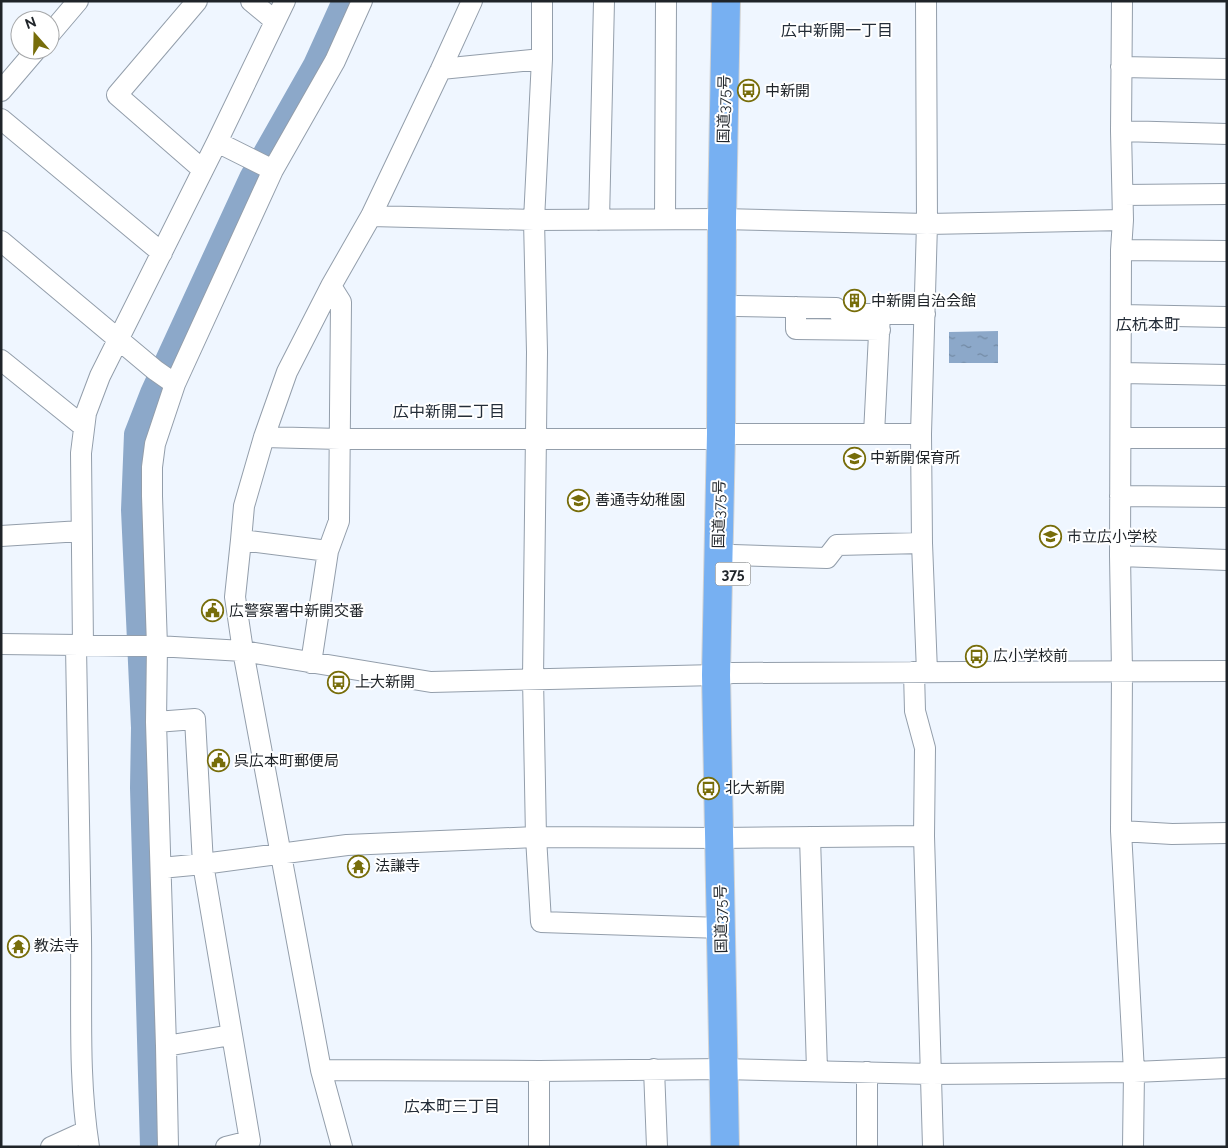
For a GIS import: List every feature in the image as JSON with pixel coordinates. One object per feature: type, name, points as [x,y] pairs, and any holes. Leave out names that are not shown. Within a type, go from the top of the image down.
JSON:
[{"type":"highway","name":"国道375号","points":[[724,674],[733,555],[726,436],[736,306],[730,219],[726,1]]},
{"type":"highway","name":"国道375号","points":[[725,1147],[731,1070],[724,674],[726,436],[730,219],[741,1]]},
{"type":"highway","name":"国道375号","points":[[727,838],[721,928],[731,1070],[741,1147]]},
{"type":"street","points":[[197,1],[116,95],[203,170]]},
{"type":"street","points":[[250,1],[275,21]]},
{"type":"street","points":[[51,1147],[87,1139],[82,1072],[80,801],[76,735],[80,646],[81,453],[86,413],[100,376],[162,254],[285,1]]},
{"type":"street","points":[[168,1147],[156,722],[146,646],[152,468],[165,377],[262,165],[334,61],[362,1]]},
{"type":"street","points":[[342,1147],[322,1070],[243,651],[235,597],[240,540],[244,506],[264,437],[287,372],[331,286],[371,216],[472,1]]},
{"type":"street","points":[[542,1],[542,59],[534,220],[537,439],[533,678],[536,836],[541,922],[721,928]]},
{"type":"street","points":[[599,220],[604,1]]},
{"type":"street","points":[[666,1],[666,219]]},
{"type":"street","points":[[926,1],[927,224],[922,434],[921,672],[915,711],[924,748],[924,836],[933,1147]]},
{"type":"street","points":[[1122,1],[1121,131],[1123,220],[1121,250],[1120,496],[1122,831],[1134,1072],[1133,1147]]},
{"type":"street","points":[[60,22],[77,2]]},
{"type":"street","points":[[441,69],[542,59]]},
{"type":"street","points":[[1,91],[27,60]]},
{"type":"street","points":[[1121,67],[1227,68]]},
{"type":"street","points":[[1,119],[162,254]]},
{"type":"street","points":[[1121,131],[1227,134]]},
{"type":"street","points":[[217,142],[262,165]]},
{"type":"street","points":[[1123,195],[1227,194]]},
{"type":"street","points":[[371,216],[534,220],[730,219],[927,224],[1123,220]]},
{"type":"street","points":[[1,241],[165,377]]},
{"type":"street","points":[[1121,250],[1227,250]]},
{"type":"street","points":[[311,663],[328,551],[339,521],[340,302],[331,286]]},
{"type":"street","points":[[736,306],[836,308],[840,314],[880,322],[925,314]]},
{"type":"street","points":[[1121,315],[1227,317]]},
{"type":"street","points":[[874,434],[880,322]]},
{"type":"street","points":[[1,360],[84,427]]},
{"type":"street","points":[[1122,373],[1227,375]]},
{"type":"street","points":[[264,437],[537,439],[922,434]]},
{"type":"street","points":[[1121,438],[1227,438]]},
{"type":"street","points":[[1120,496],[1227,497]]},
{"type":"street","points":[[1,536],[81,530]]},
{"type":"street","points":[[240,540],[328,551]]},
{"type":"street","points":[[733,555],[828,558],[837,545],[922,544]]},
{"type":"street","points":[[1120,556],[1227,560]]},
{"type":"street","points":[[1,644],[146,646],[243,651],[431,682],[724,674],[1227,671]]},
{"type":"street","points":[[156,722],[195,719],[203,864],[250,1141],[226,1147]]},
{"type":"street","points":[[1122,831],[1172,834],[1227,833]]},
{"type":"street","points":[[161,868],[347,845],[536,836],[727,838],[924,836]]},
{"type":"street","points":[[810,837],[817,1070]]},
{"type":"street","points":[[166,1046],[231,1035]]},
{"type":"street","points":[[322,1070],[817,1070],[931,1074],[1134,1072],[1227,1068]]},
{"type":"street","points":[[654,1069],[657,1147]]},
{"type":"street","points":[[539,1071],[539,1147]]},
{"type":"street","points":[[866,1072],[867,1147]]},
{"type":"water","points":[[998,331],[998,363],[949,363],[949,332]]},
{"type":"waterway","points":[[152,1147],[142,788],[143,728],[133,510],[136,434],[152,393],[251,178],[315,65],[344,1]]},
{"type":"place","name":"中新開","points":[[749,91]]},
{"type":"place","name":"中新開自治会館","points":[[855,301]]},
{"type":"place","name":"中新開保育所","points":[[854,458]]},
{"type":"place","name":"善通寺幼稚園","points":[[579,500]]},
{"type":"place","name":"市立広小学校","points":[[1051,537]]},
{"type":"place","name":"広警察署中新開交番","points":[[213,611]]},
{"type":"place","name":"広小学校前","points":[[977,656]]},
{"type":"place","name":"上大新開","points":[[339,682]]},
{"type":"place","name":"呉広本町郵便局","points":[[218,761]]},
{"type":"place","name":"北大新開","points":[[709,788]]},
{"type":"place","name":"法謙寺","points":[[359,866]]},
{"type":"place","name":"教法寺","points":[[18,946]]},
{"type":"district","name":"広中新開一丁目","points":[[837,30]]},
{"type":"district","name":"広杭本町","points":[[1148,324]]},
{"type":"district","name":"広中新開二丁目","points":[[449,411]]},
{"type":"district","name":"広本町三丁目","points":[[452,1106]]}]
